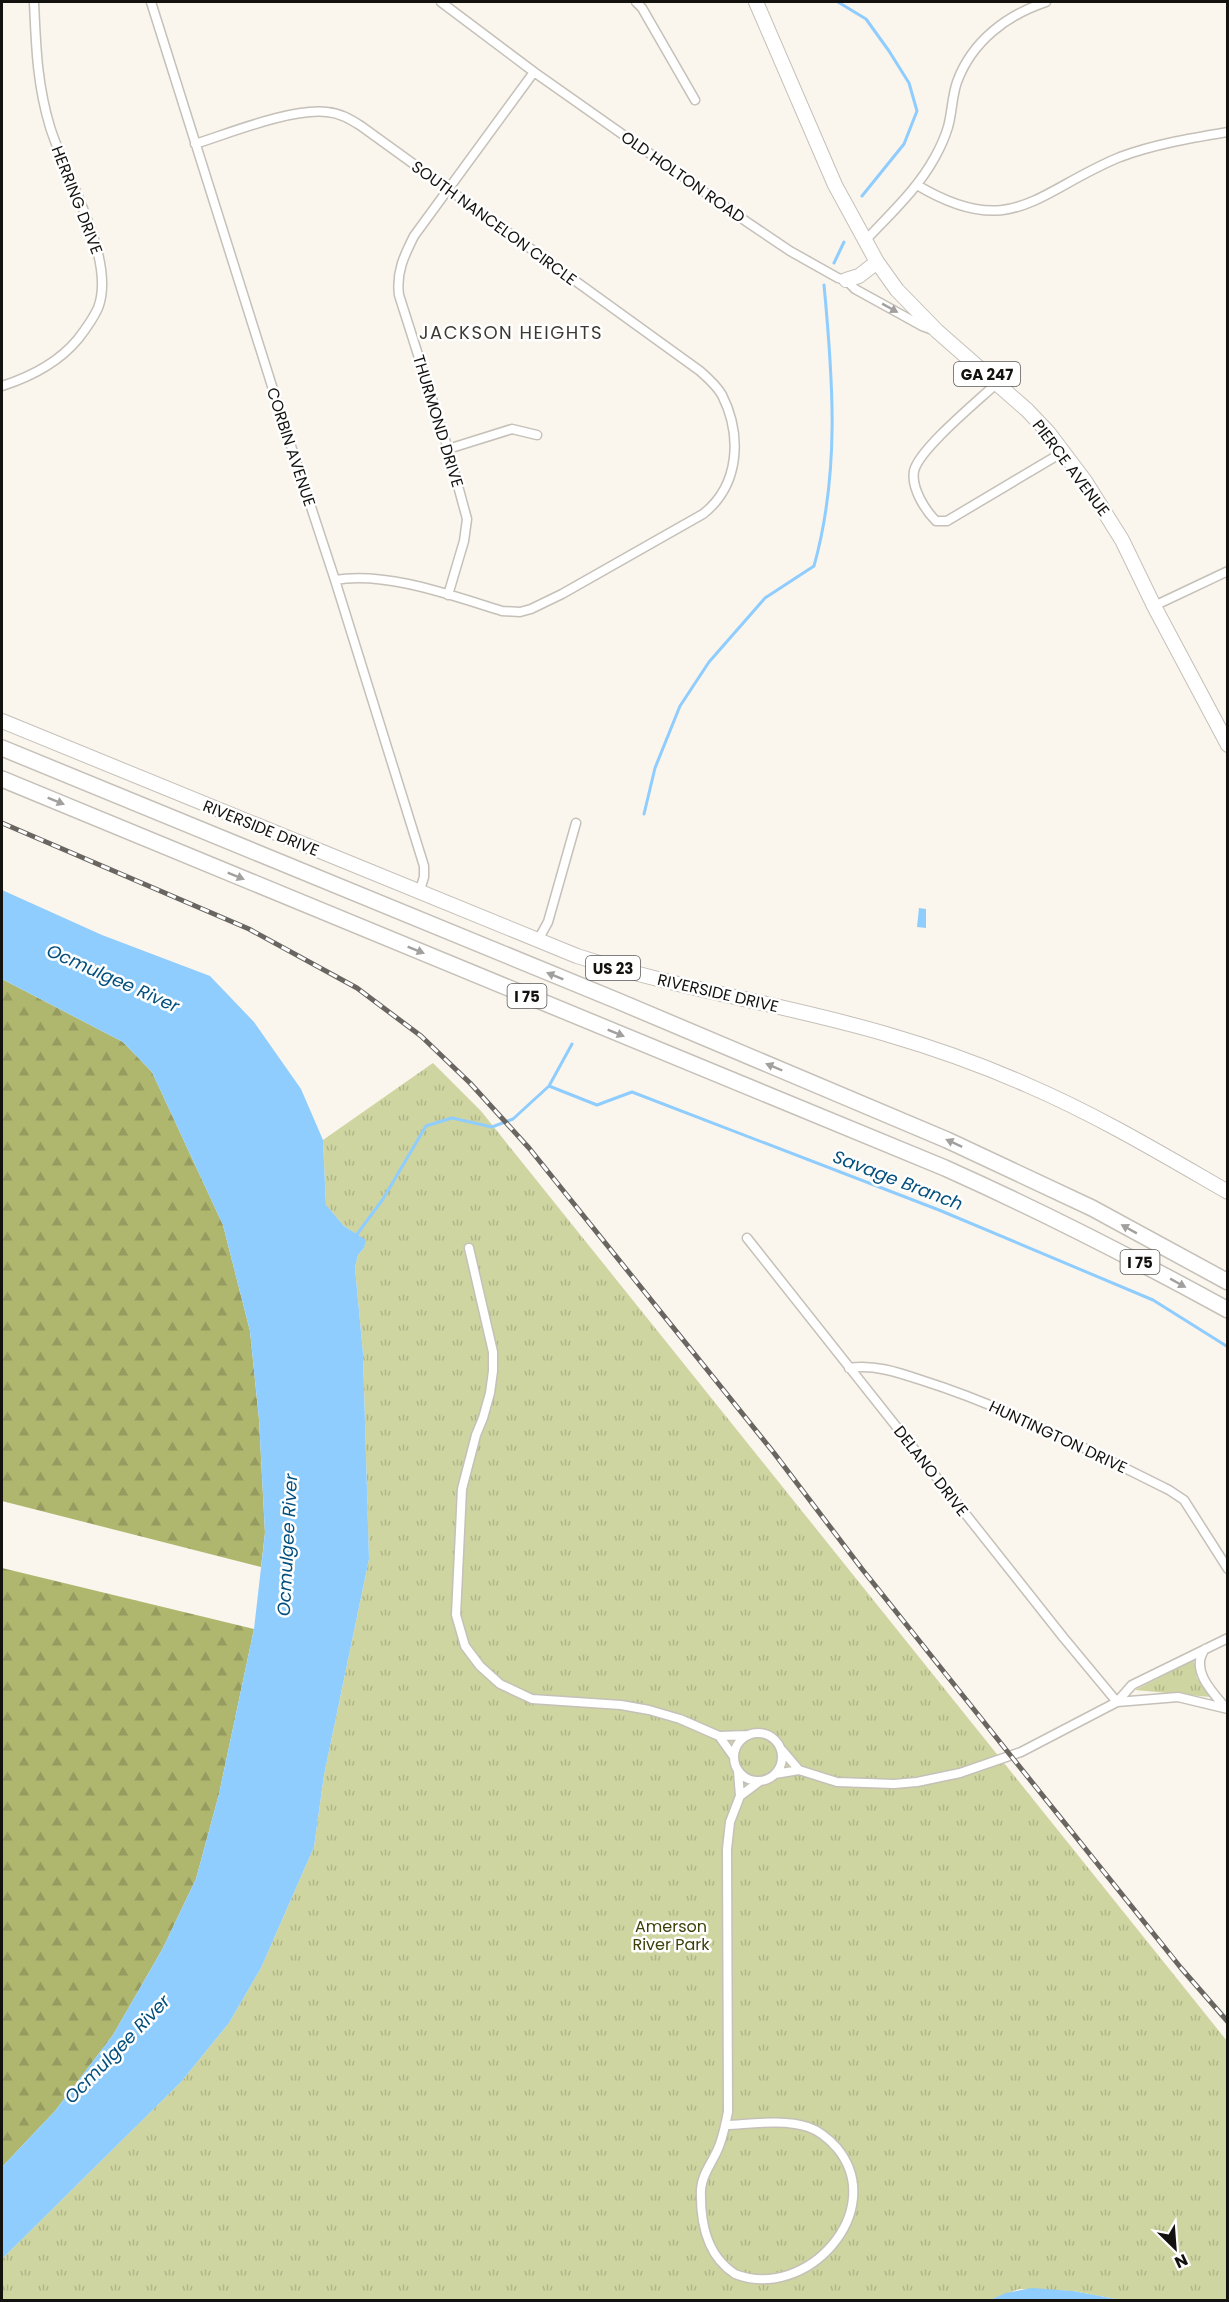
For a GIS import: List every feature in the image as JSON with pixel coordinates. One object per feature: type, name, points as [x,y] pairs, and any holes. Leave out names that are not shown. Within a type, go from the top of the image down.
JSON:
[{"type":"highway","name":"I 75","points":[[2,748],[596,992],[947,1140],[1092,1208],[1227,1282]]},
{"type":"highway","name":"I 75","points":[[2,779],[945,1168],[1026,1204],[1227,1310]]},
{"type":"main road","name":"PIERCE AVENUE","points":[[756,2],[835,185],[864,242],[897,290],[937,331],[1027,410],[1063,452],[1103,507],[1227,745]]},
{"type":"main road","points":[[846,280],[859,276],[877,262]]},
{"type":"main road","name":"RIVERSIDE DRIVE","points":[[2,722],[419,893],[538,940],[633,974],[830,1019],[886,1034],[960,1059],[1027,1085],[1096,1118],[1227,1192]]},
{"type":"street","name":"HERRING DRIVE","points":[[2,386],[46,366],[74,343],[98,308],[102,287],[101,262],[51,130],[41,94],[34,2]]},
{"type":"street","name":"CORBIN AVENUE","points":[[151,2],[288,437],[336,580],[424,866],[424,877],[419,893]]},
{"type":"street","name":"OLD HOLTON ROAD","points":[[441,2],[534,72],[790,251],[838,278],[846,280],[865,294],[922,326],[937,331]]},
{"type":"street","points":[[636,2],[642,8],[695,100]]},
{"type":"street","points":[[864,242],[917,185],[935,156],[948,128],[957,82],[975,49],[991,31],[1013,16],[1046,2]]},
{"type":"street","name":"THURMOND DRIVE","points":[[448,595],[464,541],[467,519],[448,449],[399,295],[397,281],[400,266],[414,236],[534,72]]},
{"type":"street","name":"SOUTH NANCELON CIRCLE","points":[[195,144],[294,115],[328,112],[344,116],[700,371],[722,394],[736,445],[729,482],[715,505],[704,514],[531,609],[520,612],[502,611],[448,595]]},
{"type":"street","points":[[917,185],[937,197],[968,208],[1008,209],[1042,199],[1120,158],[1166,143],[1227,132]]},
{"type":"street","points":[[997,383],[926,450],[918,461],[914,481],[930,515],[936,521],[947,521],[1063,452]]},
{"type":"street","points":[[448,449],[512,429],[537,435]]},
{"type":"street","points":[[1154,606],[1227,571]]},
{"type":"street","points":[[336,580],[362,577],[387,580],[448,595]]},
{"type":"street","points":[[538,940],[548,922],[576,823]]},
{"type":"street","name":"DELANO DRIVE","points":[[747,1238],[1117,1702]]},
{"type":"street","points":[[469,1248],[493,1352],[493,1371],[490,1393],[462,1489],[456,1615],[465,1646],[489,1676],[507,1688],[532,1699],[621,1705],[649,1710],[680,1719],[719,1736],[758,1733],[767,1735],[775,1740],[799,1770]]},
{"type":"street","name":"HUNTINGTON DRIVE","points":[[849,1368],[864,1365],[904,1374],[948,1388],[1010,1414],[1169,1490],[1184,1500],[1227,1569]]},
{"type":"street","points":[[740,1796],[760,1781],[775,1774],[799,1770],[837,1782],[871,1784],[917,1782],[950,1775],[1021,1752],[1117,1702],[1132,1685],[1227,1638]]},
{"type":"street","points":[[1206,1648],[1199,1661],[1200,1670],[1209,1687],[1226,1708]]},
{"type":"street","points":[[1117,1702],[1178,1697],[1226,1708]]},
{"type":"street","points":[[734,1757],[741,1740],[748,1735]]},
{"type":"street","points":[[719,1736],[734,1757],[738,1771],[740,1796],[730,1822],[727,1850],[728,2112],[718,2149],[701,2186],[702,2224],[707,2241],[717,2257],[728,2269],[745,2281],[780,2285],[797,2280],[815,2270],[826,2260],[848,2227],[854,2208],[854,2194],[844,2157],[820,2133],[807,2127],[785,2124],[726,2125]]},
{"type":"street","points":[[775,1774],[782,1757],[780,1748]]},
{"type":"street","points":[[738,1771],[752,1780],[760,1781]]},
{"type":"green space","points":[[2,979],[123,1042],[152,1072],[223,1225],[250,1331],[259,1419],[265,1533],[261,1567],[2,1501]]},
{"type":"green space","name":"Amerson River Park","points":[[433,1063],[481,1111],[1227,2041],[1227,2300],[1121,2300],[1073,2291],[1019,2289],[990,2300],[2,2300],[2,2259],[181,2082],[229,2023],[261,1968],[314,1847],[324,1775],[369,1559],[363,1353],[355,1268],[365,1240],[344,1226],[326,1205],[323,1140]]},
{"type":"green space","points":[[2,1568],[254,1629],[219,1794],[196,1879],[163,1948],[113,2035],[55,2111],[2,2167]]},
{"type":"green space","points":[[1194,1660],[1197,1678],[1210,1697],[1135,1690]]},
{"type":"water","name":"Ocmulgee River","points":[[2,890],[102,935],[210,976],[254,1022],[301,1089],[323,1140],[326,1205],[344,1226],[366,1240],[364,1248],[358,1255],[355,1268],[363,1353],[369,1559],[324,1775],[314,1847],[261,1968],[229,2023],[181,2082],[2,2259],[2,2167],[55,2111],[113,2035],[163,1948],[196,1879],[219,1794],[254,1629],[265,1533],[259,1419],[250,1331],[223,1225],[152,1072],[123,1042],[2,979]]},
{"type":"water","points":[[919,908],[926,909],[926,928],[917,927]]},
{"type":"water","points":[[1032,2288],[1073,2291],[1121,2300],[990,2300],[1006,2293]]},
{"type":"waterway","points":[[838,2],[866,19],[909,83],[917,111],[904,144],[862,196]]},
{"type":"waterway","points":[[834,263],[844,242]]},
{"type":"waterway","points":[[644,814],[655,768],[680,706],[709,662],[765,598],[814,566],[828,496],[831,461],[832,391],[824,285]]},
{"type":"waterway","points":[[355,1237],[383,1199],[426,1126],[452,1118],[492,1127],[513,1119],[549,1086],[572,1044]]},
{"type":"waterway","name":"Savage Branch","points":[[549,1086],[597,1105],[632,1092],[939,1210],[1153,1300],[1228,1347]]},
{"type":"railway","points":[[2,823],[249,929],[357,988],[421,1036],[470,1083],[529,1148],[774,1453],[862,1569],[1011,1756],[1181,1968],[1228,2022]]},
{"type":"district","name":"JACKSON HEIGHTS","points":[[511,332]]}]
